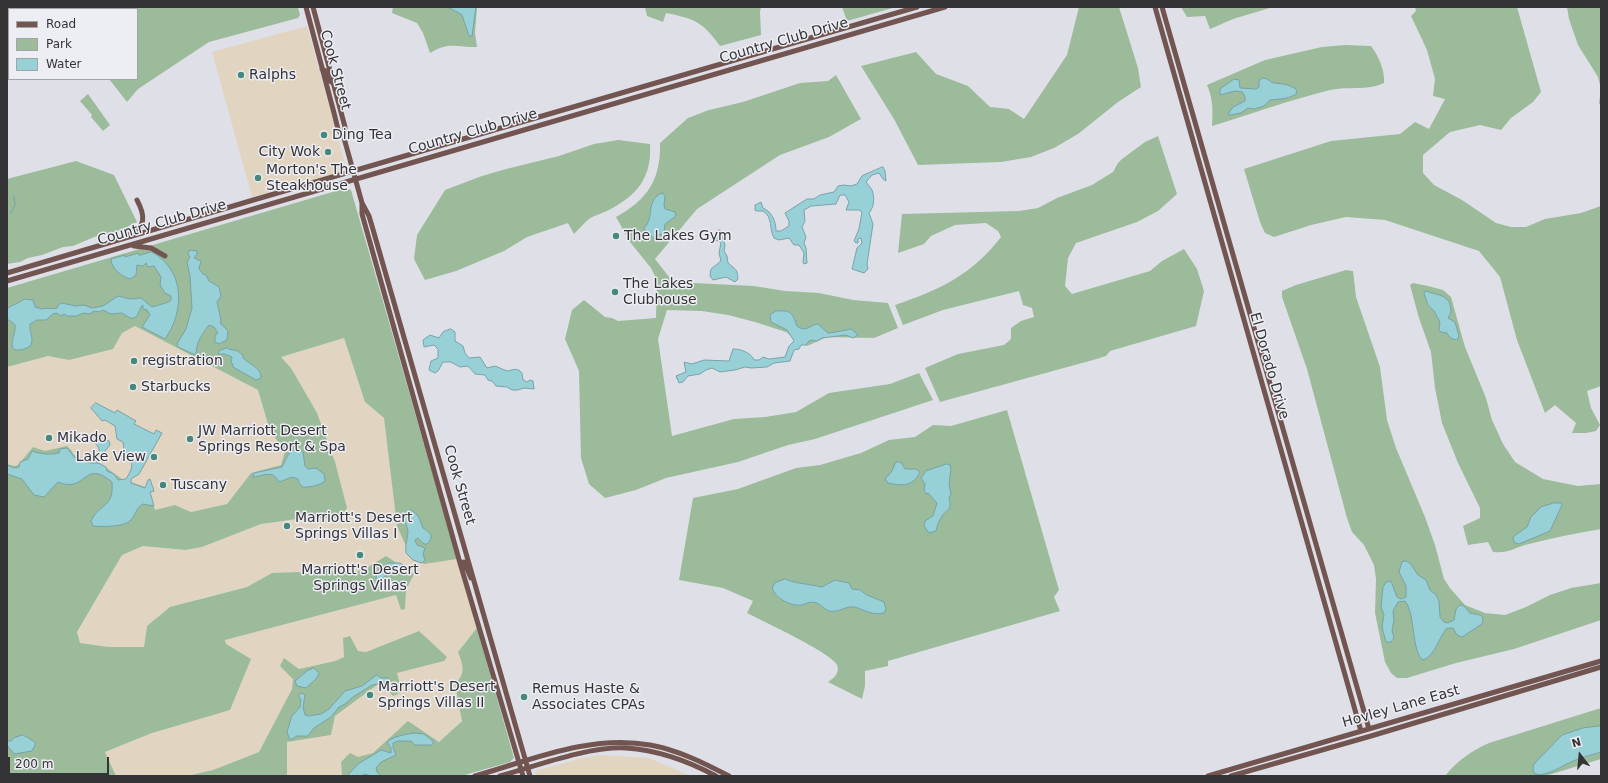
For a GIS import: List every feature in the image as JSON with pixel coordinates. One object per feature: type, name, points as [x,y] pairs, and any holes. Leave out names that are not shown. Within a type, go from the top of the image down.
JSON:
[{"type":"main road","name":"Cook Street","points":[[306,7],[338,129],[344,138],[362,203],[370,216],[530,776]]},
{"type":"main road","name":"Cook Street","points":[[313,7],[345,127],[344,138]]},
{"type":"main road","name":"Country Club Drive","points":[[7,273],[917,7]]},
{"type":"main road","name":"Country Club Drive","points":[[7,281],[945,7]]},
{"type":"main road","name":"El Dorado Drive","points":[[1155,7],[1361,731]]},
{"type":"main road","name":"El Dorado Drive","points":[[1162,7],[1328,592],[1369,729]]},
{"type":"main road","points":[[1161,27],[1167,25]]},
{"type":"main road","points":[[322,69],[327,72],[329,80],[334,84]]},
{"type":"main road","points":[[413,162],[416,157],[446,145]]},
{"type":"main road","points":[[108,244],[133,233],[142,225],[143,214],[137,200]]},
{"type":"main road","name":"Cook Street","points":[[362,203],[362,214],[460,563],[523,776]]},
{"type":"main road","points":[[106,252],[140,246],[154,249],[165,256]]},
{"type":"main road","points":[[1243,315],[1250,313]]},
{"type":"main road","points":[[1260,375],[1267,373]]},
{"type":"main road","points":[[460,563],[464,562],[476,588]]},
{"type":"main road","points":[[484,643],[500,686],[505,688]]},
{"type":"main road","name":"Hovley Lane East","points":[[1230,773],[1361,731],[1601,660]]},
{"type":"main road","name":"Hovley Lane East","points":[[1208,776],[1230,773],[1371,736],[1601,667]]},
{"type":"main road","points":[[475,776],[562,750],[593,744],[616,742],[650,744],[682,754],[729,776]]},
{"type":"main road","points":[[500,776],[589,752],[625,748],[648,751],[673,757],[716,776]]},
{"type":"main road","points":[[1221,776],[1230,773]]},
{"type":"shaded area","points":[[307,26],[347,171],[252,197],[212,52]]},
{"type":"shaded area","points":[[135,326],[258,390],[270,431],[285,451],[281,465],[251,473],[227,504],[191,512],[175,505],[155,510],[144,487],[122,479],[97,461],[90,461],[73,455],[71,450],[45,451],[33,447],[18,465],[14,466],[7,464],[7,367],[48,356],[69,360]]},
{"type":"shaded area","points":[[344,338],[365,402],[384,418],[397,526],[457,559],[477,628],[463,664],[460,679],[455,684],[462,720],[439,742],[408,722],[373,753],[341,762],[342,776],[287,776],[287,742],[331,735],[335,716],[381,682],[397,673],[444,661],[419,631],[366,652],[358,651],[343,638],[344,657],[335,661],[299,669],[284,658],[293,679],[292,689],[259,752],[213,770],[187,776],[116,776],[105,752],[152,733],[226,644],[225,640],[396,595],[401,610],[406,590],[414,574],[386,556],[363,570],[341,575],[326,568],[308,574],[298,572],[272,573],[247,587],[198,599],[147,626],[144,647],[109,647],[80,643],[77,633],[122,555],[143,546],[186,550],[202,547],[261,524],[304,518],[340,518],[291,368],[281,357]]},
{"type":"shaded area","points":[[599,755],[649,758],[691,776],[536,776],[535,771],[582,758]]},
{"type":"green space","points":[[7,7],[298,7],[300,15],[298,18],[209,42],[138,89],[127,102],[110,80],[138,80],[138,8],[8,8],[7,73]]},
{"type":"green space","points":[[393,7],[477,7],[475,33],[477,47],[448,46],[430,53],[423,33],[417,23],[392,13]]},
{"type":"green space","points":[[645,7],[761,7],[761,35],[720,46],[708,31],[697,22],[691,19],[666,13],[663,22],[647,16]]},
{"type":"green space","points":[[842,7],[896,7],[847,21]]},
{"type":"green space","points":[[1079,7],[1119,7],[1138,68],[1141,87],[1118,102],[1078,134],[1054,148],[1031,157],[1001,162],[918,165],[894,119],[861,66],[916,52],[936,74],[968,86],[990,107],[1009,109],[1024,119],[1067,55]]},
{"type":"green space","points":[[1181,7],[1273,7],[1233,19],[1210,29],[1205,16],[1187,17]]},
{"type":"green space","points":[[1415,7],[1517,7],[1541,92],[1533,102],[1511,118],[1501,130],[1480,125],[1450,132],[1423,155],[1423,173],[1434,185],[1462,200],[1496,223],[1511,227],[1526,227],[1545,219],[1581,213],[1601,206],[1601,386],[1587,391],[1591,408],[1600,425],[1596,431],[1572,433],[1576,423],[1555,405],[1545,413],[1517,340],[1500,277],[1479,251],[1385,220],[1346,217],[1311,225],[1274,237],[1265,233],[1260,222],[1244,169],[1331,141],[1400,134],[1415,122],[1429,129],[1445,99],[1433,96],[1435,79],[1427,50],[1411,16],[1416,11]]},
{"type":"green space","points":[[1567,7],[1601,7],[1601,89],[1598,77],[1578,45],[1569,19]]},
{"type":"green space","points":[[1345,45],[1371,46],[1380,63],[1384,83],[1364,88],[1330,90],[1212,126],[1212,105],[1207,85],[1265,60],[1322,47]]},
{"type":"green space","points":[[836,75],[861,119],[829,137],[780,155],[697,209],[655,259],[673,282],[754,286],[785,291],[819,293],[853,300],[888,303],[898,328],[874,338],[827,337],[807,346],[786,332],[728,315],[702,311],[667,310],[658,339],[672,436],[734,419],[765,417],[796,412],[829,393],[890,384],[919,373],[933,400],[815,439],[788,445],[738,462],[666,478],[636,490],[605,498],[589,484],[581,458],[579,371],[565,339],[572,310],[584,300],[605,317],[618,321],[656,318],[657,280],[651,268],[630,242],[616,217],[636,203],[650,188],[658,168],[660,143],[688,118],[709,110],[743,102],[800,83],[828,81]]},
{"type":"green space","points":[[1601,89],[1601,106],[1599,103]]},
{"type":"green space","points":[[88,94],[110,125],[103,131],[80,101]]},
{"type":"green space","points":[[1158,136],[1177,194],[1158,211],[1137,222],[1076,243],[1068,258],[1065,286],[1072,294],[1150,271],[1162,261],[1184,249],[1197,269],[1204,291],[1196,326],[1110,351],[1106,356],[1093,360],[940,402],[925,368],[958,354],[1004,345],[1011,339],[1011,328],[1021,321],[1034,317],[1032,308],[1023,305],[1019,291],[943,310],[903,325],[895,305],[954,280],[978,262],[1001,237],[998,231],[986,223],[955,225],[931,236],[924,244],[898,253],[902,214],[1019,211],[1038,208],[1057,198],[1092,185],[1113,172],[1122,159],[1145,142]]},
{"type":"green space","points":[[618,140],[650,144],[650,156],[645,176],[641,184],[628,198],[609,210],[589,219],[574,234],[568,223],[527,237],[504,251],[456,271],[425,280],[414,259],[417,235],[445,190],[506,169],[559,156],[594,144]]},
{"type":"green space","points":[[76,161],[114,175],[137,222],[119,231],[94,237],[73,246],[63,247],[20,262],[7,264],[7,179]]},
{"type":"green space","points":[[346,188],[351,190],[457,559],[424,564],[411,557],[397,526],[384,418],[365,402],[344,338],[281,357],[291,368],[317,413],[335,462],[347,508],[340,518],[304,518],[261,524],[202,547],[186,550],[143,546],[122,555],[77,632],[80,643],[109,647],[144,647],[147,626],[170,607],[247,587],[272,573],[298,572],[308,574],[326,568],[341,575],[363,570],[386,556],[414,574],[406,590],[405,609],[401,610],[396,595],[225,640],[226,644],[251,659],[230,710],[152,733],[105,752],[116,776],[7,776],[7,464],[14,466],[18,465],[33,447],[45,451],[67,446],[74,455],[90,461],[97,461],[122,479],[148,488],[155,510],[175,505],[191,512],[227,504],[251,473],[281,465],[285,451],[270,431],[258,390],[135,326],[122,333],[113,349],[69,360],[48,356],[7,367],[7,288]]},
{"type":"green space","points":[[1346,270],[1353,271],[1356,297],[1380,367],[1387,420],[1396,448],[1425,517],[1435,545],[1444,579],[1450,588],[1465,605],[1485,613],[1505,615],[1526,607],[1550,595],[1571,588],[1601,583],[1601,620],[1514,649],[1456,663],[1407,678],[1397,678],[1391,673],[1385,662],[1375,613],[1376,579],[1374,565],[1364,545],[1352,532],[1347,518],[1307,369],[1282,297],[1282,291],[1296,285]]},
{"type":"green space","points":[[1413,283],[1443,290],[1451,297],[1465,347],[1486,398],[1492,420],[1503,444],[1515,462],[1543,479],[1578,486],[1601,484],[1601,529],[1524,545],[1503,552],[1493,552],[1488,542],[1468,545],[1463,526],[1480,518],[1480,508],[1458,463],[1442,423],[1435,388],[1431,352],[1419,318],[1410,285]]},
{"type":"green space","points":[[1007,410],[1059,590],[1054,597],[1060,611],[888,661],[888,666],[865,671],[865,686],[862,699],[828,682],[837,673],[838,668],[832,660],[823,653],[747,613],[753,601],[723,588],[679,580],[693,498],[738,489],[796,468],[820,465],[861,453],[889,440],[915,437],[933,425],[951,426]]},
{"type":"green space","points":[[477,628],[514,758],[510,762],[461,776],[342,776],[341,762],[350,753],[358,757],[373,753],[408,721],[439,742],[462,721],[455,684],[462,673],[461,661],[458,652]]},
{"type":"green space","points":[[419,631],[447,657],[444,661],[397,673],[402,692],[393,696],[381,682],[335,716],[331,735],[287,742],[287,776],[187,776],[213,770],[259,752],[292,689],[293,679],[280,666],[284,658],[299,669],[335,661],[344,657],[343,638],[350,636],[358,651],[366,652]]},
{"type":"green space","points":[[1601,708],[1601,759],[1545,776],[1445,776],[1465,757],[1476,749],[1489,743]]},
{"type":"water","points":[[448,7],[476,7],[472,36],[469,36],[462,15]]},
{"type":"water","points":[[1263,78],[1272,82],[1290,86],[1296,89],[1297,93],[1288,98],[1270,100],[1264,106],[1254,109],[1248,108],[1241,113],[1228,114],[1233,107],[1245,101],[1245,96],[1242,92],[1235,91],[1220,95],[1220,89],[1234,79],[1239,80],[1240,88],[1256,89],[1259,87],[1259,81]]},
{"type":"water","points":[[883,167],[886,181],[879,173],[872,175],[866,182],[872,190],[874,199],[869,213],[873,224],[867,264],[868,269],[864,273],[852,269],[857,248],[862,243],[861,238],[858,239],[858,243],[854,241],[859,229],[862,212],[859,210],[846,210],[849,202],[845,195],[840,195],[836,204],[811,206],[804,210],[805,221],[802,227],[806,237],[804,243],[806,248],[807,263],[804,264],[804,253],[799,245],[794,245],[789,238],[779,240],[774,238],[768,216],[763,211],[755,210],[755,205],[761,202],[763,208],[773,217],[776,231],[781,231],[789,226],[789,221],[785,213],[807,199],[814,199],[820,195],[834,192],[838,186],[851,186],[857,184],[862,176]]},
{"type":"water","points":[[662,193],[665,196],[665,209],[675,212],[676,216],[665,224],[664,233],[658,235],[654,239],[647,231],[644,230],[644,228],[649,219],[654,200]]},
{"type":"water","points":[[720,230],[725,245],[724,251],[727,256],[728,263],[736,270],[737,273],[738,279],[735,282],[726,277],[713,280],[710,276],[711,269],[721,261],[719,253],[721,243],[714,240],[716,232]]},
{"type":"water","points":[[190,250],[197,251],[194,258],[201,261],[199,269],[206,275],[209,281],[219,287],[221,296],[217,302],[221,320],[220,323],[228,331],[227,340],[219,344],[215,342],[215,336],[218,333],[214,327],[209,325],[200,339],[196,354],[178,347],[177,344],[186,329],[192,308],[190,276],[187,262],[190,257],[188,254]]},
{"type":"water","points":[[152,252],[163,260],[171,269],[176,280],[178,292],[176,316],[172,328],[165,339],[142,327],[150,315],[147,310],[143,309],[143,305],[137,316],[133,318],[130,318],[122,313],[111,314],[103,310],[99,312],[94,311],[90,314],[83,313],[77,316],[67,316],[64,314],[60,316],[57,313],[53,314],[46,320],[37,320],[30,324],[32,339],[30,346],[21,350],[15,350],[13,348],[12,340],[15,325],[7,319],[7,309],[24,299],[33,300],[35,307],[42,309],[55,309],[61,303],[76,306],[84,305],[92,308],[103,306],[118,296],[130,299],[141,298],[152,307],[169,302],[171,300],[171,296],[165,293],[160,285],[161,277],[154,266],[148,267],[146,263],[143,266],[137,265],[136,275],[130,279],[118,272],[111,262],[111,259],[125,255],[125,257],[138,253],[139,255]]},
{"type":"water","points":[[1426,291],[1443,297],[1449,302],[1451,312],[1448,318],[1455,322],[1459,336],[1458,339],[1453,339],[1447,333],[1439,330],[1440,322],[1434,311],[1428,305],[1424,294]]},
{"type":"water","points":[[776,311],[791,313],[797,326],[803,329],[818,324],[828,333],[851,329],[858,335],[853,338],[846,335],[822,338],[817,341],[810,340],[806,345],[801,345],[799,349],[794,350],[790,361],[774,363],[767,367],[745,367],[720,372],[712,368],[700,374],[688,376],[683,382],[679,383],[676,376],[686,372],[684,362],[692,364],[704,360],[729,361],[733,349],[746,352],[751,355],[754,360],[759,360],[763,357],[769,359],[785,357],[789,346],[794,341],[787,330],[771,322],[770,315]]},
{"type":"water","points":[[451,329],[455,332],[455,341],[463,346],[465,353],[469,358],[480,357],[487,368],[495,366],[507,371],[515,369],[518,370],[522,373],[523,380],[527,382],[530,380],[533,381],[534,389],[524,388],[512,390],[507,387],[496,386],[492,381],[488,380],[485,375],[475,374],[468,366],[460,367],[451,362],[443,362],[438,371],[435,373],[429,370],[431,361],[438,358],[438,349],[434,345],[424,347],[423,340],[430,335],[439,338],[443,332]]},
{"type":"water","points":[[227,348],[240,353],[243,358],[257,369],[261,375],[261,378],[256,380],[233,367],[233,364],[231,363],[232,357],[225,354],[218,354],[219,351]]},
{"type":"water","points":[[96,403],[115,413],[117,410],[136,421],[134,424],[154,434],[156,430],[162,433],[139,474],[131,479],[131,483],[145,488],[148,480],[150,479],[154,491],[150,492],[154,506],[143,504],[137,509],[131,520],[124,524],[93,526],[91,521],[111,497],[112,482],[103,476],[95,474],[90,475],[75,484],[58,482],[44,497],[34,495],[22,479],[7,474],[7,465],[14,468],[19,467],[20,462],[28,459],[32,451],[52,454],[59,453],[60,449],[67,448],[75,458],[91,463],[98,463],[106,467],[107,471],[114,474],[118,480],[126,479],[132,465],[129,460],[121,455],[120,452],[124,449],[123,442],[117,439],[115,426],[105,420],[102,421],[91,408]]},
{"type":"water","points":[[97,438],[109,441],[110,445],[105,451],[105,455],[102,457],[98,454],[99,448],[94,441]]},
{"type":"water","points":[[296,448],[303,452],[305,466],[308,469],[316,468],[324,474],[325,481],[311,487],[303,487],[298,479],[295,478],[279,482],[271,474],[253,477],[254,473],[282,467],[288,455]]},
{"type":"water","points":[[896,462],[901,462],[905,469],[916,469],[920,472],[910,483],[898,485],[888,483],[885,479],[892,471]]},
{"type":"water","points":[[947,464],[950,465],[951,468],[949,484],[951,494],[949,498],[950,508],[939,521],[936,531],[929,533],[924,526],[925,521],[933,516],[937,503],[928,493],[926,494],[924,490],[925,484],[921,478],[926,471]]},
{"type":"water","points":[[1554,503],[1561,503],[1562,505],[1550,531],[1519,544],[1515,543],[1513,539],[1514,536],[1527,527],[1531,517],[1541,507]]},
{"type":"water","points":[[410,510],[417,515],[423,528],[431,535],[431,539],[427,544],[424,544],[418,538],[415,540],[417,545],[425,548],[423,554],[425,560],[422,563],[413,560],[406,553],[408,530],[405,514]]},
{"type":"water","points":[[1406,561],[1410,563],[1418,575],[1426,580],[1430,590],[1436,595],[1439,601],[1440,617],[1444,622],[1448,623],[1454,620],[1456,609],[1460,605],[1464,606],[1470,613],[1480,615],[1483,618],[1482,624],[1462,637],[1457,635],[1453,628],[1447,628],[1431,654],[1423,660],[1417,649],[1411,615],[1405,601],[1398,602],[1393,611],[1394,620],[1392,630],[1394,638],[1391,642],[1386,642],[1382,627],[1384,615],[1381,607],[1383,587],[1386,582],[1391,581],[1397,597],[1401,599],[1406,597],[1406,586],[1399,572],[1402,562]]},
{"type":"water","points":[[389,563],[400,563],[410,569],[407,572],[389,574],[378,580],[376,577],[378,570]]},
{"type":"water","points":[[785,579],[822,587],[835,580],[849,583],[852,589],[860,590],[867,595],[884,602],[886,609],[884,613],[876,614],[852,607],[830,611],[813,602],[802,605],[793,605],[776,595],[772,588],[775,583]]},
{"type":"water","points":[[314,668],[319,673],[316,679],[306,688],[297,686],[295,681],[307,671]]},
{"type":"water","points":[[377,675],[381,678],[388,678],[387,682],[372,685],[353,697],[339,707],[331,717],[314,728],[308,736],[297,736],[290,740],[287,732],[292,716],[300,707],[301,699],[299,694],[302,693],[305,695],[303,707],[305,715],[309,716],[321,714],[329,709],[345,691],[362,686]]},
{"type":"water","points":[[1601,726],[1601,752],[1576,760],[1548,773],[1534,773],[1534,764],[1562,735],[1583,728]]},
{"type":"water","points":[[413,733],[424,734],[434,742],[431,745],[415,745],[411,741],[398,741],[393,743],[396,755],[381,762],[376,768],[377,772],[381,776],[370,776],[365,774],[361,776],[347,776],[358,764],[381,750],[391,753],[391,748],[387,742],[393,738]]},
{"type":"water","points":[[23,735],[35,742],[35,745],[32,751],[14,754],[7,745],[7,741],[11,741],[14,738]]},
{"type":"waterway","points":[[11,213],[15,205],[14,196]]},
{"type":"place","name":"Ralphs","points":[[241,75]]},
{"type":"place","name":"Ding Tea","points":[[324,135]]},
{"type":"place","name":"City Wok","points":[[328,152]]},
{"type":"place","name":"Morton's The Steakhouse","points":[[258,178]]},
{"type":"place","name":"The Lakes Gym","points":[[616,236]]},
{"type":"place","name":"The Lakes Clubhouse","points":[[615,292]]},
{"type":"place","name":"registration","points":[[134,361]]},
{"type":"place","name":"Starbucks","points":[[133,387]]},
{"type":"place","name":"Mikado","points":[[49,438]]},
{"type":"place","name":"JW Marriott Desert Springs Resort & Spa","points":[[190,439]]},
{"type":"place","name":"Lake View","points":[[154,457]]},
{"type":"place","name":"Tuscany","points":[[163,485]]},
{"type":"place","name":"Marriott's Desert Springs Villas I","points":[[287,526]]},
{"type":"place","name":"Marriott's Desert Springs Villas","points":[[360,555]]},
{"type":"place","name":"Marriott's Desert Springs Villas II","points":[[370,695]]},
{"type":"place","name":"Remus Haste & Associates CPAs","points":[[524,697]]}]
